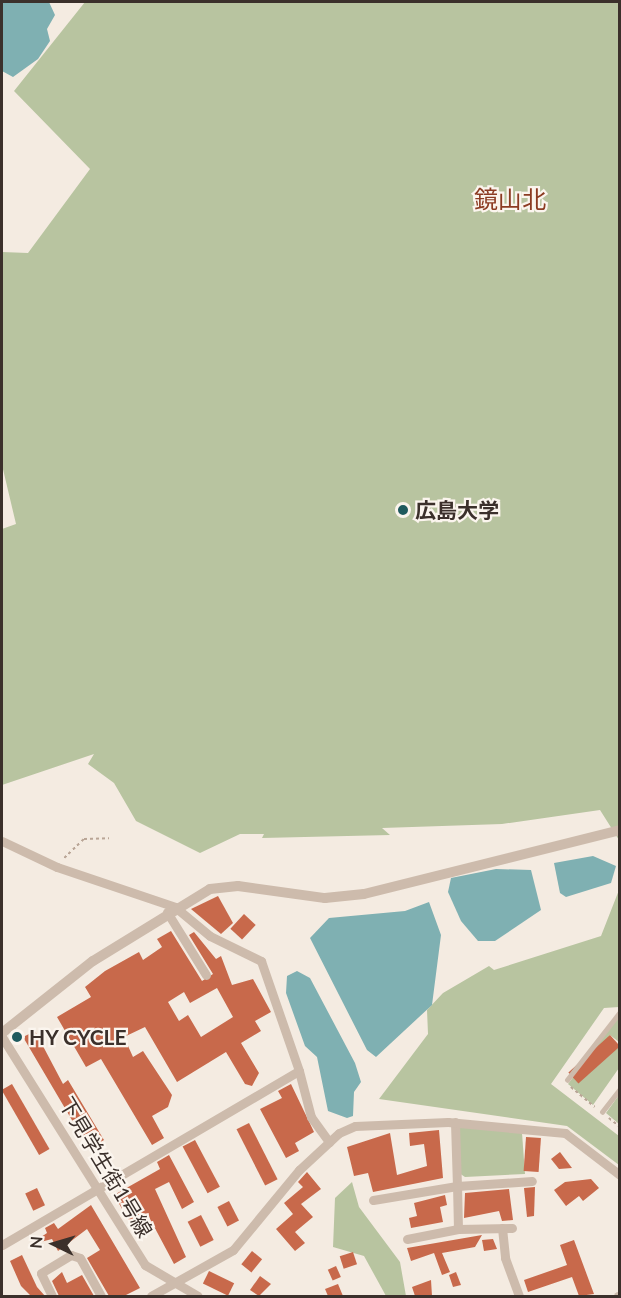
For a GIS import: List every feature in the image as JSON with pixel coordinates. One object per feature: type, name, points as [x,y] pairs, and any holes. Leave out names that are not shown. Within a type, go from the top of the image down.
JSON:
[{"type":"street","points":[[2,1035],[171,910],[210,889],[238,886],[325,898],[364,894],[620,830]]},
{"type":"street","points":[[2,841],[53,865],[171,910],[210,936],[267,968],[311,1117],[329,1142]]},
{"type":"street","points":[[171,910],[206,975]]},
{"type":"street","name":"下見学生街1号線","points":[[2,1035],[145,1265],[198,1296]]},
{"type":"street","points":[[2,1245],[299,1071]]},
{"type":"street","points":[[455,1122],[458,1229]]},
{"type":"street","points":[[151,1296],[240,1244],[272,1200],[329,1142],[355,1126],[455,1122],[565,1133],[620,1175]]},
{"type":"street","points":[[373,1200],[457,1186],[532,1181]]},
{"type":"street","points":[[407,1239],[458,1229],[507,1228],[505,1258],[519,1296]]},
{"type":"street","points":[[52,1296],[41,1273],[71,1255],[80,1258],[101,1296]]},
{"type":"lane","points":[[567,1080],[620,1012]]},
{"type":"lane","points":[[602,1112],[620,1089]]},
{"type":"path","points":[[53,865],[84,839],[109,838]]},
{"type":"path","points":[[567,1080],[620,1126]]},
{"type":"green space","name":"広島大学","points":[[85,2],[619,2],[619,840],[600,810],[502,824],[382,828],[390,835],[262,838],[264,834],[240,834],[200,853],[136,821],[114,783],[88,764],[94,754],[2,785],[2,529],[16,524],[2,465],[2,252],[28,253],[90,169],[14,91]]},
{"type":"green space","points":[[619,890],[619,1007],[604,1008],[551,1084],[619,1136],[619,1165],[567,1126],[379,1099],[428,1034],[427,1010],[443,993],[489,966],[494,970],[601,936]]},
{"type":"green space","points":[[619,1016],[619,1042],[610,1035],[578,1080],[619,1046],[619,1068],[593,1105],[568,1084]]},
{"type":"green space","points":[[619,1095],[618,1111],[619,1124],[606,1113]]},
{"type":"green space","points":[[458,1124],[522,1133],[525,1174],[465,1177],[459,1173]]},
{"type":"green space","points":[[352,1182],[359,1207],[400,1262],[406,1296],[386,1296],[364,1256],[333,1247],[335,1198]]},
{"type":"water","points":[[2,2],[49,2],[55,15],[47,29],[50,41],[38,59],[13,77],[2,71]]},
{"type":"water","points":[[593,856],[616,866],[611,883],[566,897],[560,893],[554,863]]},
{"type":"water","points":[[496,869],[531,870],[541,910],[495,941],[478,941],[461,921],[448,892],[451,878]]},
{"type":"water","points":[[429,902],[441,935],[432,1005],[376,1057],[367,1050],[310,938],[329,918],[405,911]]},
{"type":"water","points":[[297,971],[310,978],[355,1063],[361,1082],[354,1092],[353,1116],[347,1118],[328,1111],[317,1057],[305,1046],[286,993],[287,976]]},
{"type":"building","points":[[218,896],[233,923],[221,934],[191,909]]},
{"type":"building","points":[[244,914],[256,925],[242,940],[230,929]]},
{"type":"building","points":[[171,931],[202,981],[213,974],[189,935],[194,932],[216,959],[221,956],[232,985],[253,979],[271,1012],[255,1021],[261,1031],[241,1043],[259,1073],[252,1086],[245,1084],[226,1052],[177,1082],[145,1027],[124,1037],[133,1057],[143,1051],[172,1095],[168,1107],[152,1116],[164,1138],[152,1145],[101,1059],[86,1067],[57,1017],[91,997],[85,987],[105,971],[139,952],[143,960],[162,947],[157,939]],"holes":[[[217,988],[233,1017],[201,1037],[188,1015],[179,1021],[168,1002],[184,992],[190,1003]]]},
{"type":"building","points":[[35,1031],[63,1084],[68,1080],[104,1140],[89,1149],[23,1037]]},
{"type":"building","points":[[610,1035],[620,1046],[578,1084],[568,1072]]},
{"type":"building","points":[[12,1084],[50,1149],[39,1155],[2,1091]]},
{"type":"building","points":[[291,1084],[314,1132],[295,1143],[299,1151],[286,1158],[260,1109],[282,1098],[278,1091]]},
{"type":"building","points":[[249,1123],[278,1179],[265,1185],[237,1129]]},
{"type":"building","points":[[439,1130],[443,1178],[373,1192],[368,1173],[354,1176],[347,1147],[390,1133],[397,1175],[427,1166],[424,1144],[410,1146],[409,1133]]},
{"type":"building","points":[[526,1137],[541,1138],[539,1172],[524,1171]]},
{"type":"building","points":[[195,1140],[220,1187],[208,1193],[183,1147]]},
{"type":"building","points":[[560,1152],[572,1168],[559,1169],[551,1159]]},
{"type":"building","points":[[169,1155],[194,1202],[182,1209],[169,1182],[155,1189],[186,1257],[174,1264],[149,1217],[132,1226],[114,1195],[160,1169],[157,1162]]},
{"type":"building","points":[[307,1172],[321,1189],[301,1204],[313,1217],[295,1232],[305,1243],[295,1251],[276,1229],[293,1214],[284,1203],[303,1187],[298,1182]]},
{"type":"building","points":[[591,1179],[599,1188],[583,1201],[579,1196],[566,1206],[554,1190],[565,1182]]},
{"type":"building","points":[[535,1187],[534,1216],[527,1217],[524,1188]]},
{"type":"building","points":[[37,1188],[45,1205],[33,1211],[25,1193]]},
{"type":"building","points":[[509,1189],[513,1220],[502,1221],[499,1211],[464,1218],[465,1193]]},
{"type":"building","points":[[445,1195],[447,1205],[440,1207],[443,1222],[411,1228],[409,1218],[417,1216],[414,1203]]},
{"type":"building","points":[[229,1201],[239,1221],[227,1227],[217,1207]]},
{"type":"building","points":[[91,1205],[140,1288],[124,1296],[109,1296],[87,1258],[100,1250],[87,1229],[58,1251],[52,1239],[29,1245],[47,1233],[45,1228],[54,1223],[58,1229]]},
{"type":"building","points":[[201,1215],[214,1240],[200,1247],[188,1222]]},
{"type":"building","points":[[482,1235],[475,1247],[442,1253],[450,1272],[442,1275],[434,1253],[411,1261],[407,1248]]},
{"type":"building","points":[[493,1239],[497,1249],[484,1251],[482,1240]]},
{"type":"building","points":[[574,1240],[594,1294],[579,1296],[572,1277],[528,1292],[524,1280],[567,1265],[560,1245]]},
{"type":"building","points":[[252,1251],[262,1259],[251,1272],[241,1264]]},
{"type":"building","points":[[353,1252],[357,1264],[344,1269],[340,1256]]},
{"type":"building","points":[[22,1255],[37,1287],[45,1296],[31,1296],[21,1286],[10,1261]]},
{"type":"building","points":[[336,1266],[341,1277],[333,1281],[328,1270]]},
{"type":"building","points":[[209,1271],[234,1283],[228,1296],[203,1284]]},
{"type":"building","points":[[62,1272],[67,1283],[82,1275],[94,1296],[59,1296],[52,1281]]},
{"type":"building","points":[[456,1272],[461,1285],[453,1287],[449,1275]]},
{"type":"building","points":[[260,1276],[271,1284],[259,1296],[250,1290]]},
{"type":"building","points":[[431,1280],[432,1296],[415,1296],[412,1287]]},
{"type":"building","points":[[338,1284],[343,1296],[328,1296],[325,1289]]},
{"type":"place","name":"広島大学","points":[[403,510]]},
{"type":"place","name":"HY CYCLE","points":[[17,1037]]},
{"type":"district","name":"鏡山北","points":[[510,199]]}]
